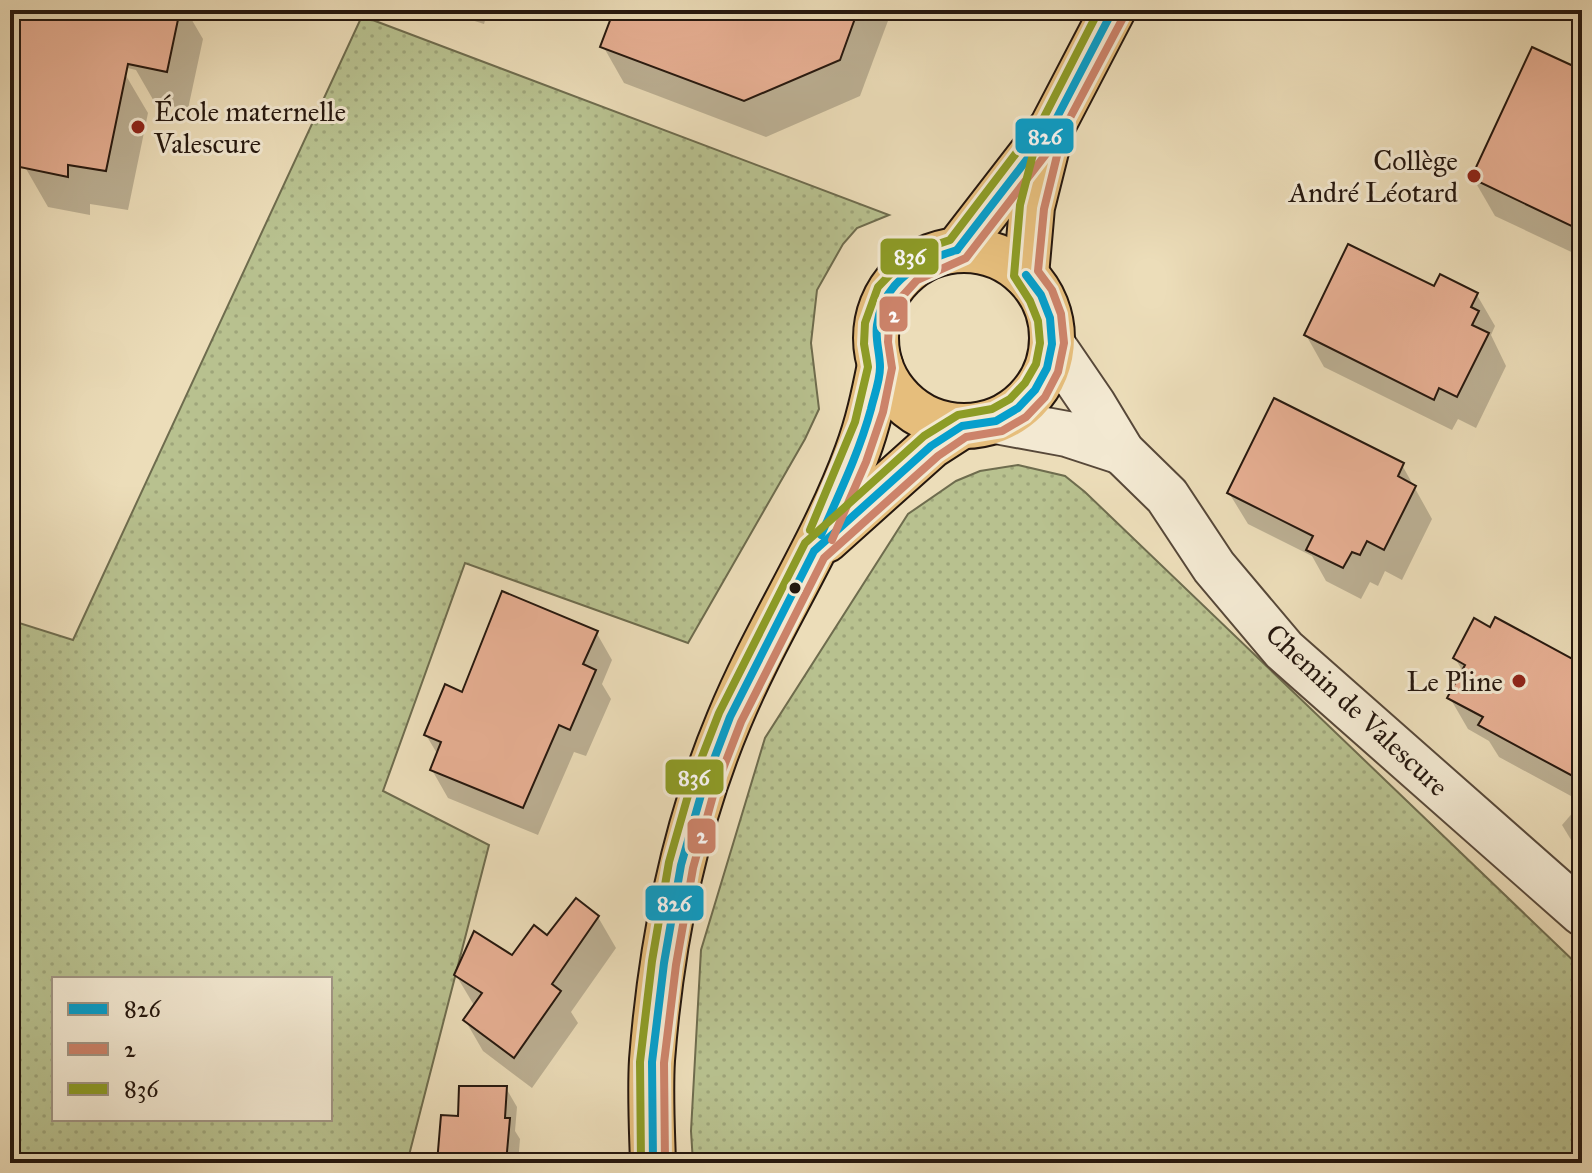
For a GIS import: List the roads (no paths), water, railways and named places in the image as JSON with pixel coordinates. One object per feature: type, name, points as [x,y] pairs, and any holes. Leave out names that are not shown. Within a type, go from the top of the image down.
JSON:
[{"type":"main road","points":[[957,250],[1052,127],[1113,10]]},
{"type":"main road","points":[[1026,275],[1032,207],[1052,127]]},
{"type":"main road","points":[[814,551],[931,446],[1018,408],[1035,390],[1047,368],[1052,344],[1050,318],[1041,295],[1026,275],[1005,260],[982,251],[957,250],[934,255],[914,265],[897,280],[885,299],[878,320],[876,343],[880,365],[889,385],[912,408],[940,423],[979,424]]},
{"type":"main road","points":[[653,1163],[652,1062],[664,963],[681,865],[703,788],[730,717],[814,551],[857,454],[871,411],[880,365]]},
{"type":"street","name":"Chemin de Valescure","points":[[1052,344],[1122,452],[1167,496],[1214,567],[1284,650],[1582,913]]},
{"type":"street","name":"Chemin de Valescure","points":[[979,424],[1067,434],[1122,452]]},
{"type":"place","name":"École maternelle Valescure","points":[[138,127]]},
{"type":"place","name":"Collège André Léotard","points":[[1474,176]]},
{"type":"place","name":"Le Pline","points":[[1519,681]]}]
